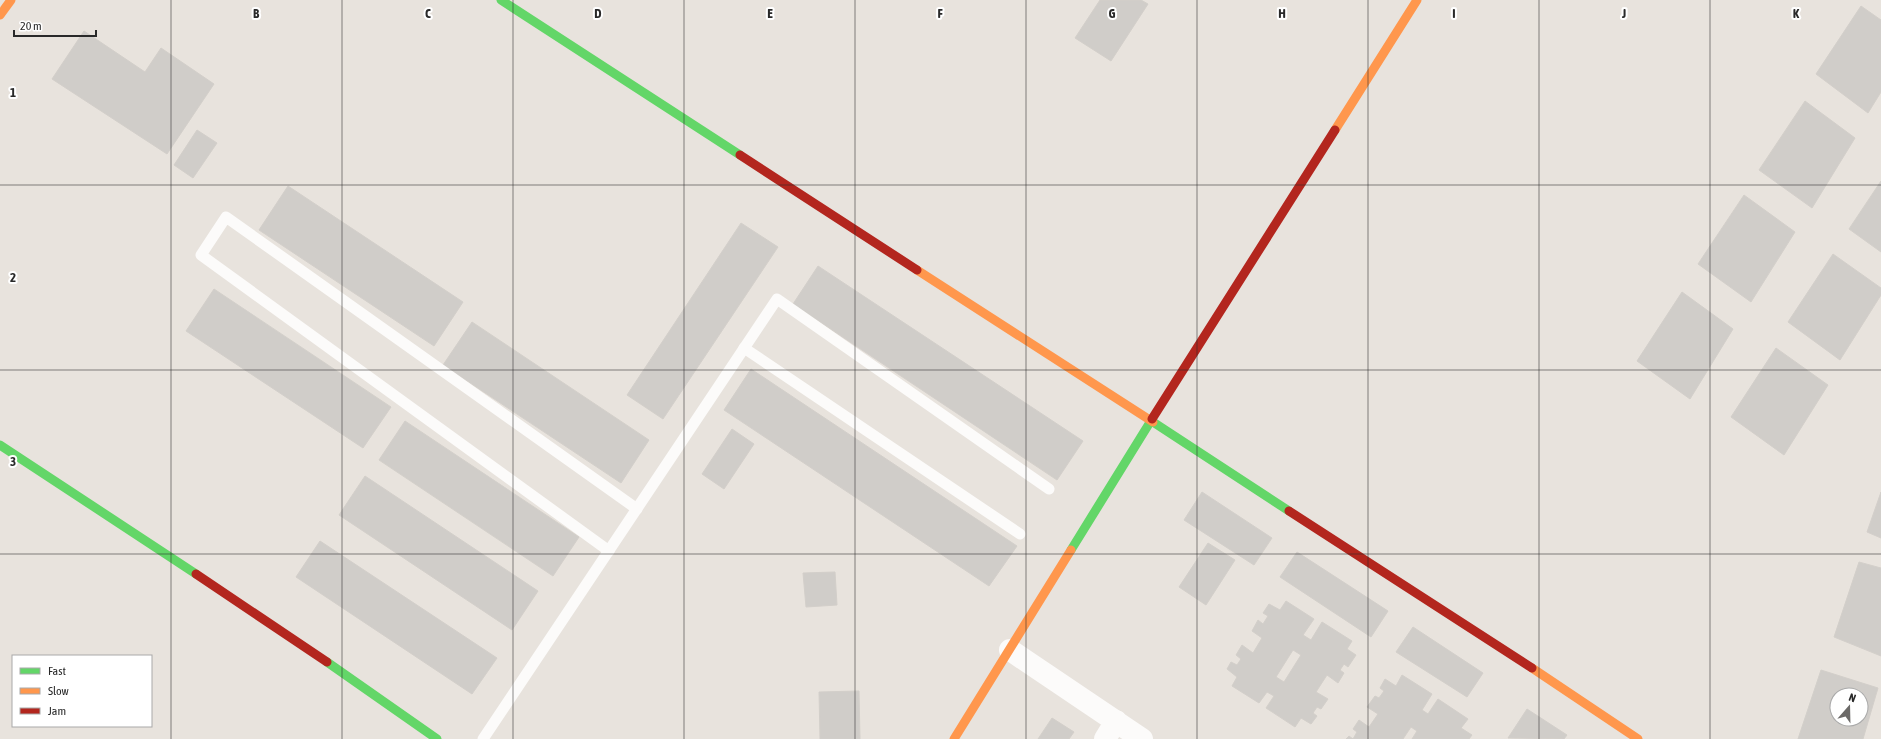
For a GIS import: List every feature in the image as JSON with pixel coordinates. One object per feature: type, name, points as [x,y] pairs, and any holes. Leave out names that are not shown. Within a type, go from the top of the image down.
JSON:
[{"type":"street","points":[[0,15],[11,0]]},
{"type":"street","points":[[501,0],[1151,420],[1580,699],[1638,739]]},
{"type":"street","points":[[954,739],[1151,420],[1417,0]]},
{"type":"street","points":[[0,445],[292,638],[437,739]]},
{"type":"street","points":[[1010,650],[1110,730],[1142,739]]},
{"type":"lane","points":[[609,551],[201,255],[226,217],[637,509]]},
{"type":"lane","points":[[483,739],[777,298],[1049,489]]},
{"type":"lane","points":[[744,348],[1020,534]]},
{"type":"building","points":[[1100,0],[1141,0],[1148,4],[1111,61],[1075,38]]},
{"type":"building","points":[[1861,6],[1881,20],[1881,92],[1868,113],[1816,74]]},
{"type":"building","points":[[84,31],[145,72],[161,48],[214,84],[167,154],[52,79]]},
{"type":"building","points":[[1805,101],[1855,138],[1812,208],[1759,170]]},
{"type":"building","points":[[197,130],[217,143],[193,178],[174,165]]},
{"type":"building","points":[[1881,181],[1881,252],[1849,229]]},
{"type":"building","points":[[288,186],[463,302],[434,346],[259,230]]},
{"type":"building","points":[[1744,195],[1795,232],[1751,302],[1698,264]]},
{"type":"building","points":[[741,223],[778,247],[663,419],[627,395]]},
{"type":"building","points":[[1833,254],[1881,288],[1881,295],[1840,360],[1788,322]]},
{"type":"building","points":[[818,266],[1083,441],[1057,480],[793,304]]},
{"type":"building","points":[[214,289],[391,407],[363,448],[186,331]]},
{"type":"building","points":[[1682,292],[1733,329],[1690,399],[1637,361]]},
{"type":"building","points":[[472,322],[649,440],[621,483],[443,365]]},
{"type":"building","points":[[1776,348],[1828,385],[1784,455],[1731,417]]},
{"type":"building","points":[[751,369],[1017,546],[989,586],[724,410]]},
{"type":"building","points":[[405,421],[579,537],[553,576],[379,460]]},
{"type":"building","points":[[732,429],[754,444],[724,489],[702,474]]},
{"type":"building","points":[[365,476],[538,591],[512,630],[339,515]]},
{"type":"building","points":[[1202,492],[1272,538],[1254,565],[1184,520]]},
{"type":"building","points":[[1881,492],[1881,538],[1867,532]]},
{"type":"building","points":[[320,541],[497,658],[472,694],[296,577]]},
{"type":"building","points":[[1208,543],[1235,560],[1206,605],[1179,587]]},
{"type":"building","points":[[1297,552],[1388,611],[1371,637],[1280,577]]},
{"type":"building","points":[[1859,562],[1881,568],[1881,656],[1834,637]]},
{"type":"building","points":[[835,572],[837,605],[806,607],[803,573]]},
{"type":"building","points":[[1286,601],[1314,619],[1303,635],[1311,640],[1322,622],[1352,641],[1347,649],[1356,655],[1348,667],[1344,664],[1340,670],[1344,673],[1338,683],[1327,675],[1316,692],[1328,699],[1321,709],[1317,707],[1313,713],[1317,716],[1311,724],[1301,718],[1295,727],[1266,708],[1274,696],[1267,692],[1259,703],[1232,686],[1237,677],[1227,669],[1231,662],[1237,665],[1241,659],[1236,655],[1242,645],[1253,653],[1262,638],[1252,631],[1258,620],[1263,624],[1268,616],[1263,613],[1269,604],[1280,610]],"holes":[[[1293,650],[1301,655],[1284,682],[1276,677]]]},
{"type":"building","points":[[1413,627],[1483,673],[1467,697],[1396,652]]},
{"type":"building","points":[[1821,670],[1878,688],[1869,719],[1869,687],[1829,687],[1829,727],[1867,727],[1863,739],[1798,739]]},
{"type":"building","points":[[1402,675],[1432,694],[1422,710],[1428,714],[1438,699],[1468,719],[1461,728],[1472,735],[1469,739],[1412,739],[1417,731],[1411,727],[1403,739],[1353,739],[1357,732],[1353,729],[1359,720],[1369,727],[1378,714],[1367,707],[1375,696],[1379,698],[1384,691],[1380,688],[1385,679],[1396,686]]},
{"type":"building","points":[[859,691],[860,739],[820,739],[819,692]]},
{"type":"building","points":[[1527,709],[1567,735],[1564,739],[1508,738]]},
{"type":"building","points":[[1052,718],[1074,732],[1069,739],[1038,739]]},
{"type":"building","points":[[1349,736],[1353,739],[1346,739]]},
{"type":"traffic: fast","points":[[501,0],[740,155]]},
{"type":"traffic: fast","points":[[1071,550],[1152,419]]},
{"type":"traffic: fast","points":[[1153,422],[1289,511]]},
{"type":"traffic: fast","points":[[0,445],[196,574]]},
{"type":"traffic: fast","points":[[327,662],[437,739]]},
{"type":"traffic: slow","points":[[0,15],[11,0]]},
{"type":"traffic: slow","points":[[1335,130],[1417,0]]},
{"type":"traffic: slow","points":[[917,270],[1153,422]]},
{"type":"traffic: slow","points":[[954,739],[1071,550]]},
{"type":"traffic: slow","points":[[1532,668],[1638,739]]},
{"type":"traffic: jam","points":[[1152,419],[1335,130]]},
{"type":"traffic: jam","points":[[740,155],[917,270]]},
{"type":"traffic: jam","points":[[1289,511],[1532,668]]},
{"type":"traffic: jam","points":[[196,574],[327,662]]}]
